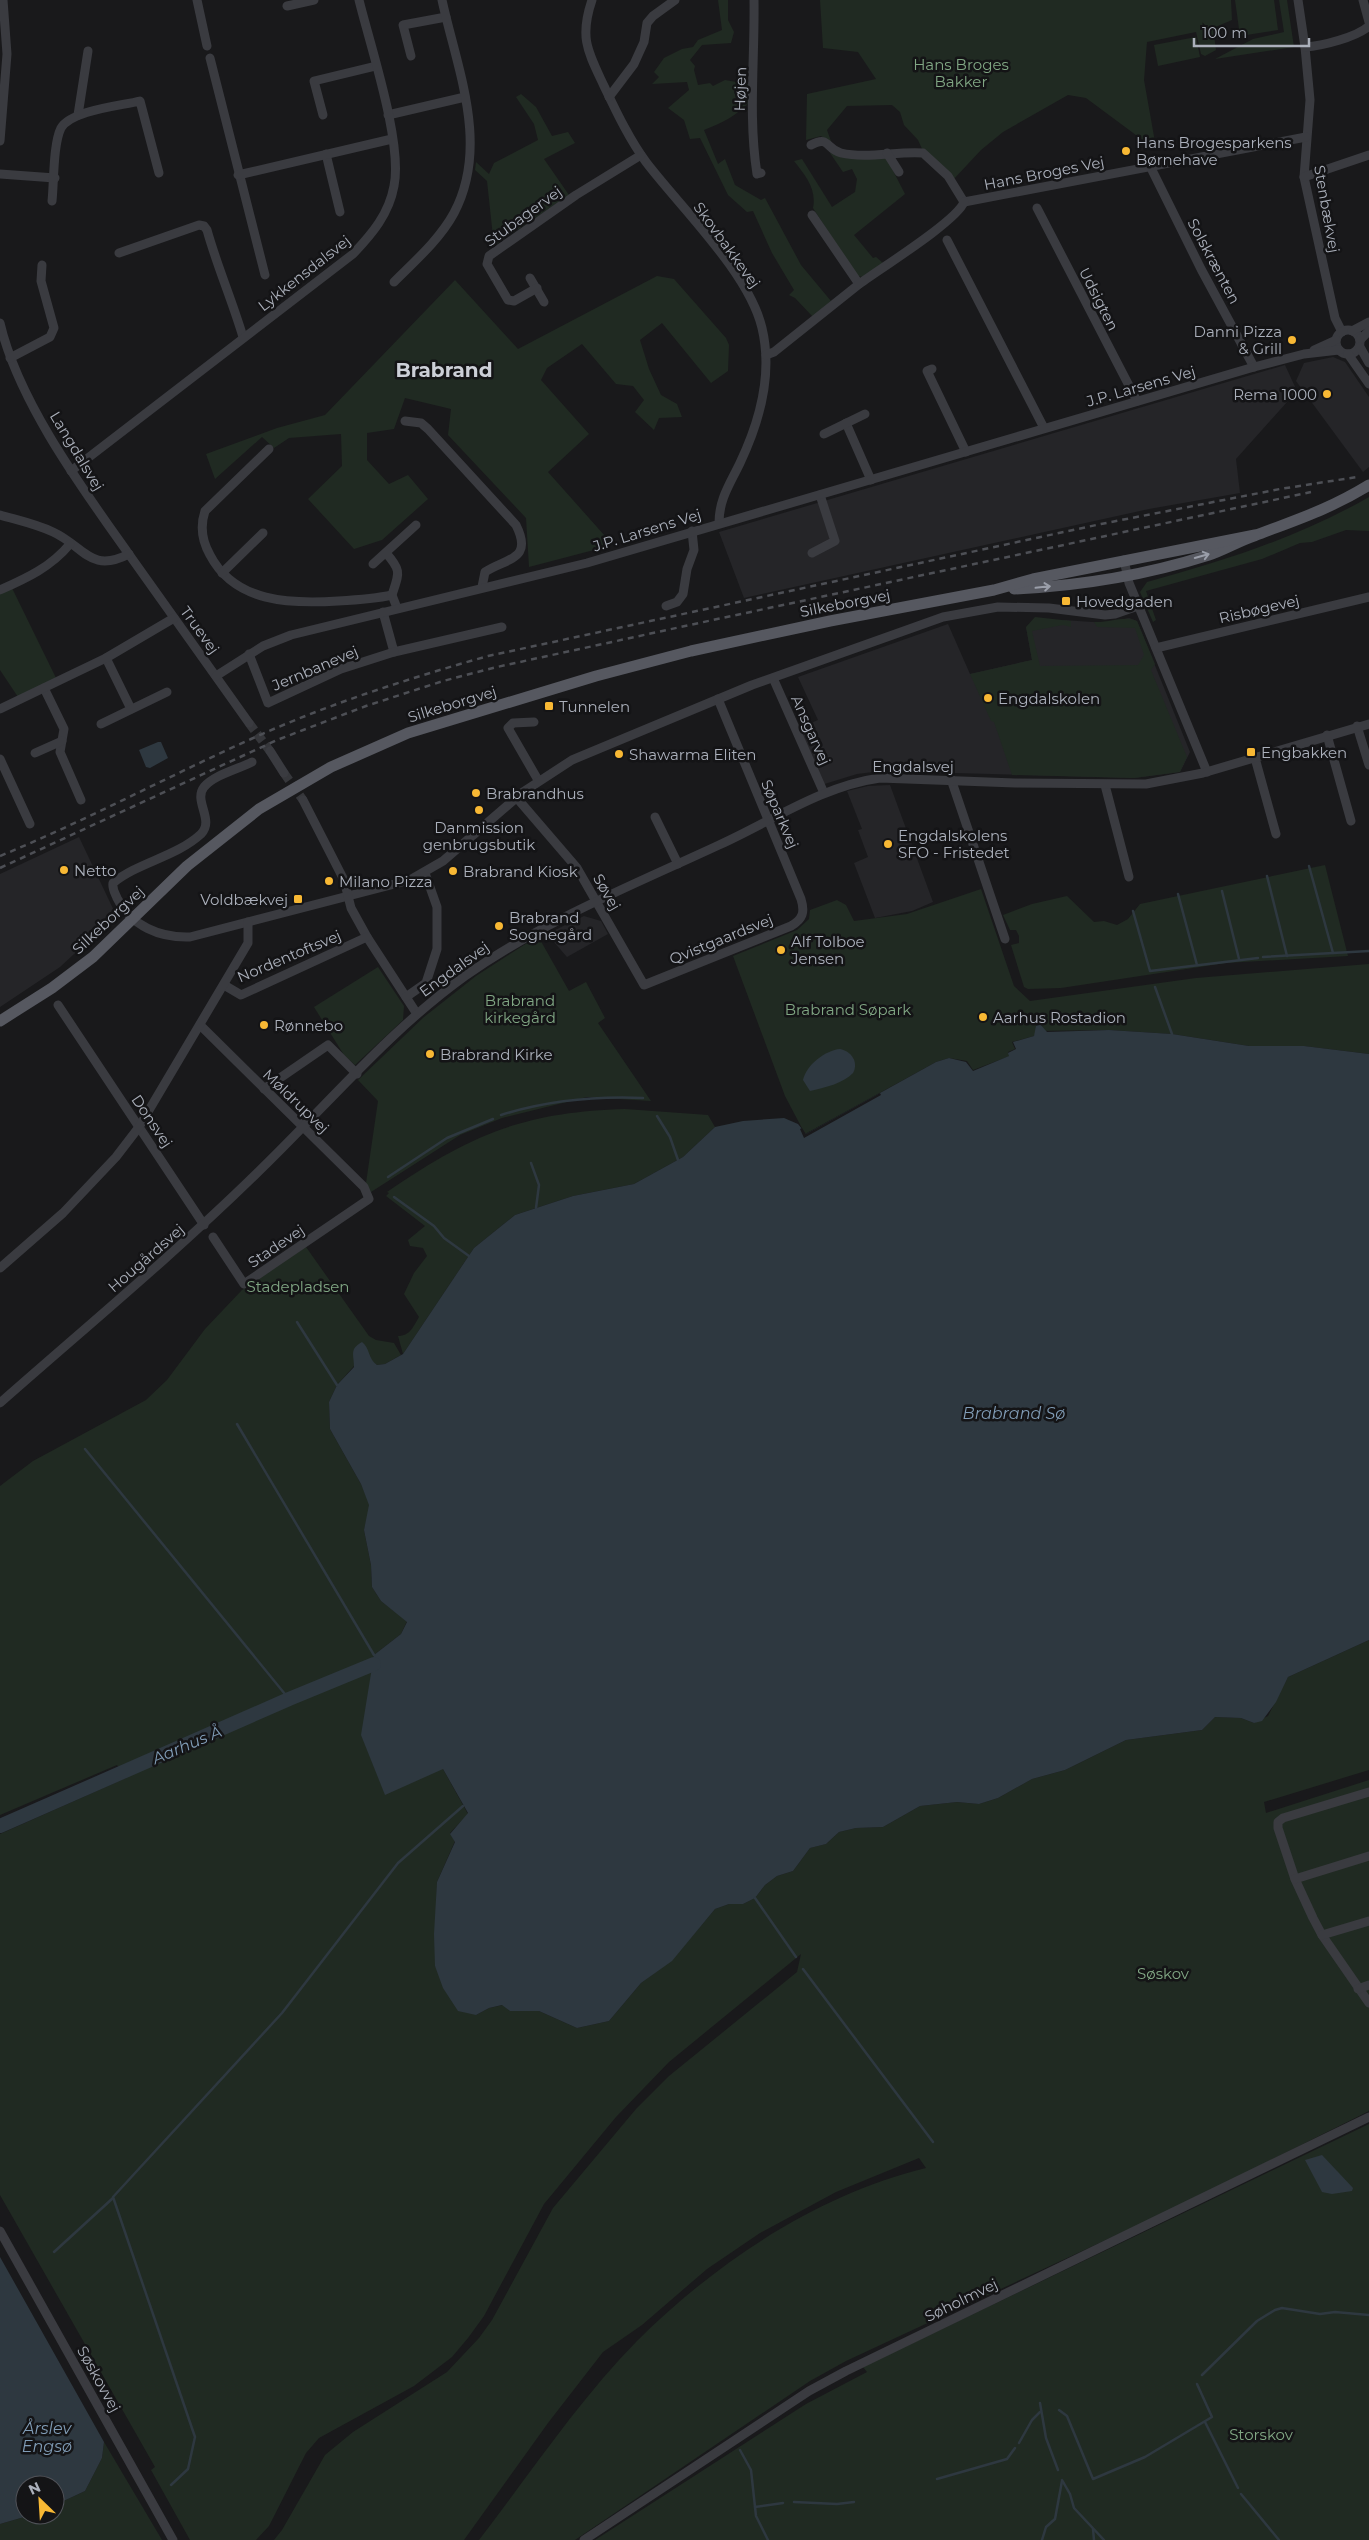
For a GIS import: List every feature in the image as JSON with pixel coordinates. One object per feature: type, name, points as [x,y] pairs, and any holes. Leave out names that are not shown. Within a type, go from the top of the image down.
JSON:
[{"type":"main road","name":"Silkeborgvej","points":[[994,590],[1074,584],[1127,574],[1211,554],[1323,511],[1369,484]]},
{"type":"main road","name":"Silkeborgvej","points":[[0,1021],[79,968],[187,866],[259,809],[331,767],[402,735],[467,714],[691,650],[994,590],[1033,578],[1255,536]]},
{"type":"street","points":[[0,141],[7,54],[3,0]]},
{"type":"street","points":[[197,0],[207,46]]},
{"type":"street","points":[[287,6],[314,0]]},
{"type":"street","name":"Lykkensdalsvej","points":[[71,470],[353,254],[384,217],[394,186],[392,140],[388,115],[359,0]]},
{"type":"street","points":[[394,282],[444,228],[460,197],[467,178],[471,148],[469,115],[442,0]]},
{"type":"street","name":"Skovbakkevej","points":[[592,0],[585,21],[585,36],[590,55],[609,97],[641,155],[741,282],[761,326],[766,355],[761,406],[740,462],[722,498],[719,522]]},
{"type":"street","points":[[609,97],[634,64],[644,42],[647,23],[653,16],[675,0]]},
{"type":"street","name":"Højen","points":[[754,0],[754,139],[757,174],[761,173]]},
{"type":"street","name":"Stenbækvej","points":[[1298,0],[1310,100],[1304,177],[1335,318],[1342,332]]},
{"type":"street","points":[[1362,0],[1369,22]]},
{"type":"street","points":[[411,56],[403,25],[446,17]]},
{"type":"street","points":[[1305,47],[1317,46],[1361,31],[1369,26]]},
{"type":"street","points":[[78,115],[88,51]]},
{"type":"street","name":"Lykkensdalsvej","points":[[210,58],[238,175],[265,275]]},
{"type":"street","points":[[323,115],[314,81],[376,66]]},
{"type":"street","points":[[388,115],[465,97]]},
{"type":"street","points":[[52,201],[58,137],[61,129],[78,115],[140,101],[159,172]]},
{"type":"street","name":"Hans Broges Vej","points":[[964,202],[1306,136]]},
{"type":"street","points":[[238,175],[392,140]]},
{"type":"street","points":[[766,355],[774,352],[859,284],[954,215],[961,209],[964,202],[948,176],[923,153],[840,153],[833,150],[825,141],[820,140],[811,145]]},
{"type":"street","points":[[887,153],[899,172]]},
{"type":"street","name":"Lykkensdalsvej","points":[[326,154],[340,212]]},
{"type":"street","points":[[1304,177],[1369,154]]},
{"type":"street","name":"Stubagervej","points":[[537,288],[514,301],[508,300],[488,264],[489,256],[576,195],[641,155]]},
{"type":"street","name":"Solskrænten","points":[[1150,166],[1201,269],[1254,368]]},
{"type":"street","points":[[0,174],[54,178]]},
{"type":"street","name":"Udsigten","points":[[1037,208],[1137,402]]},
{"type":"street","points":[[812,215],[859,284]]},
{"type":"street","name":"Lykkensdalsvej","points":[[119,253],[198,225],[204,226],[207,230],[215,260],[243,337]]},
{"type":"street","points":[[947,240],[1044,428]]},
{"type":"street","points":[[10,358],[50,337],[54,328],[41,281],[42,265]]},
{"type":"street","points":[[530,278],[544,302]]},
{"type":"street","points":[[1369,322],[1352,331],[1342,332],[1336,340],[1339,350],[1348,354],[1369,384]]},
{"type":"street","name":"Langdalsvej","points":[[0,323],[10,358],[35,408],[71,470],[129,554]]},
{"type":"street","points":[[1352,331],[1369,363]]},
{"type":"street","points":[[1348,354],[1354,353],[1369,331]]},
{"type":"street","name":"J.P. Larsens Vej","points":[[216,676],[249,654],[291,635],[587,563],[719,522],[871,480],[1044,428],[1304,354],[1336,340]]},
{"type":"street","name":"J.P. Larsens Vej","points":[[1304,354],[1339,350]]},
{"type":"street","points":[[932,369],[927,371],[966,452]]},
{"type":"street","points":[[824,434],[865,414]]},
{"type":"street","points":[[404,421],[421,423],[428,429],[516,525],[522,536],[522,546],[518,555],[506,564],[492,567],[485,572],[482,587]]},
{"type":"street","points":[[846,423],[871,480]]},
{"type":"street","points":[[269,449],[205,511],[202,521],[206,547],[222,573],[238,585],[263,597],[286,602],[369,599],[392,595]]},
{"type":"street","points":[[812,552],[835,541],[820,494]]},
{"type":"street","points":[[0,515],[50,530],[88,556],[104,562],[129,554]]},
{"type":"street","points":[[373,564],[416,526]]},
{"type":"street","points":[[666,606],[677,602],[683,594],[687,569],[694,550],[692,531]]},
{"type":"street","points":[[222,573],[264,533]]},
{"type":"street","points":[[0,590],[40,571],[58,558],[70,544]]},
{"type":"street","points":[[386,553],[395,563],[399,574],[392,595],[397,608]]},
{"type":"street","name":"Truevej","points":[[129,554],[249,723]]},
{"type":"street","points":[[1124,560],[1138,606],[1206,772]]},
{"type":"street","name":"Risbøgevej","points":[[1156,648],[1369,597]]},
{"type":"street","points":[[252,762],[212,781],[203,789],[201,798],[206,823],[202,833],[186,846],[113,883],[113,888],[122,907],[132,918],[148,930],[178,937],[190,937],[395,885],[425,873],[456,850],[538,780],[583,755],[773,678],[952,615],[1015,607],[1049,608],[1105,615],[1116,614],[1138,606]]},
{"type":"street","points":[[383,612],[394,652]]},
{"type":"street","points":[[0,709],[106,658],[174,618]]},
{"type":"street","name":"Jernbanevej","points":[[249,654],[268,703],[341,669],[394,652],[502,627]]},
{"type":"street","points":[[106,658],[131,709]]},
{"type":"street","name":"Ansgarvej","points":[[773,678],[824,793]]},
{"type":"street","points":[[44,688],[64,729],[60,752],[81,800]]},
{"type":"street","points":[[101,724],[167,692]]},
{"type":"street","name":"Søparkvej","points":[[718,699],[801,899],[803,912]]},
{"type":"street","points":[[534,722],[513,723],[508,728],[538,780]]},
{"type":"street","name":"Engdalsvej","points":[[303,1126],[417,1014],[497,954],[533,933],[824,793],[861,780],[880,778],[1105,785],[1146,784],[1206,772],[1369,724]]},
{"type":"street","points":[[1357,726],[1369,765]]},
{"type":"street","points":[[1327,735],[1351,821]]},
{"type":"street","points":[[35,753],[62,742]]},
{"type":"street","points":[[270,751],[284,773]]},
{"type":"street","points":[[1255,758],[1276,834]]},
{"type":"street","points":[[0,759],[2,770],[30,824]]},
{"type":"street","points":[[951,779],[1005,939]]},
{"type":"street","points":[[1105,785],[1129,877]]},
{"type":"street","name":"Søvej","points":[[516,797],[577,868],[644,985]]},
{"type":"street","points":[[303,800],[344,880],[351,908],[367,937],[417,1014]]},
{"type":"street","points":[[655,817],[678,864]]},
{"type":"street","points":[[406,997],[426,983],[437,949],[437,907],[425,873]]},
{"type":"street","name":"Qvistgaardsvej","points":[[644,985],[792,926],[802,918],[803,912]]},
{"type":"street","points":[[0,1268],[63,1213],[116,1158],[139,1127],[248,943],[248,922]]},
{"type":"street","name":"Nordentoftsvej","points":[[224,985],[241,995],[367,937]]},
{"type":"street","name":"Donsvej","points":[[58,1004],[204,1224]]},
{"type":"street","name":"Møldrupvej","points":[[200,1025],[364,1187],[370,1199]]},
{"type":"street","points":[[77,1033],[86,1027]]},
{"type":"street","points":[[264,1089],[328,1045],[356,1074]]},
{"type":"street","name":"Hougårdsvej","points":[[0,1403],[204,1224],[303,1126]]},
{"type":"street","name":"Stadevej","points":[[213,1237],[244,1284],[370,1199]]},
{"type":"street","points":[[1369,1792],[1283,1818],[1278,1822],[1278,1828],[1295,1879],[1322,1935],[1358,1989],[1369,2002]]},
{"type":"street","points":[[1295,1879],[1369,1856]]},
{"type":"street","points":[[1322,1935],[1369,1920]]},
{"type":"street","points":[[1358,1989],[1369,1985]]},
{"type":"street","name":"Søholmvej","points":[[584,2540],[808,2391],[1369,2117]]},
{"type":"street","name":"Søskovvej","points":[[0,2231],[173,2540]]},
{"type":"shaded area","points":[[1333,357],[1345,362],[1369,397],[1369,467],[1363,472],[1296,381],[1304,363]]},
{"type":"shaded area","points":[[1285,365],[1297,391],[1236,459],[1240,493],[1149,509],[744,598],[719,532]]},
{"type":"shaded area","name":"Engdalskolen","points":[[1129,618],[1137,621],[1190,752],[1180,772],[1134,778],[881,771],[857,774],[818,786],[795,730],[818,720],[798,677],[948,624],[970,674],[1032,660],[1026,627],[1063,620],[1107,623]]},
{"type":"shaded area","name":"Engdalskolens SFO - Fristedet","points":[[890,785],[933,902],[912,911],[875,918],[854,863],[868,857],[858,830],[862,829],[847,791],[868,786]]},
{"type":"shaded area","points":[[79,837],[116,915],[60,967],[0,1007],[0,874]]},
{"type":"shaded area","points":[[584,916],[601,921],[608,934],[567,957],[547,934]]},
{"type":"green space","points":[[718,0],[728,0],[728,20],[734,32],[731,43],[702,45],[690,60],[695,66],[694,70],[698,85],[710,83],[713,86],[725,80],[748,84],[750,101],[729,118],[704,130],[718,164],[725,159],[735,185],[761,200],[765,198],[801,265],[831,301],[813,317],[795,298],[789,295],[794,290],[772,253],[753,211],[747,212],[728,195],[700,138],[690,139],[684,120],[668,108],[689,90],[687,82],[652,84],[659,77],[654,72],[664,58],[682,49],[693,47],[698,40],[722,30]]},
{"type":"green space","name":"Hans Broges Bakker","points":[[820,0],[1231,0],[1232,20],[1213,28],[1216,50],[1205,56],[1201,54],[1196,32],[1147,42],[1144,80],[1155,142],[1148,144],[1086,98],[1068,95],[1003,132],[981,150],[953,180],[923,151],[918,140],[904,125],[900,112],[892,105],[847,106],[827,130],[832,144],[821,136],[806,140],[807,94],[876,79],[858,52],[823,48]]},
{"type":"green space","points":[[1235,0],[1274,0],[1278,30],[1240,36]]},
{"type":"green space","points":[[1279,0],[1287,0],[1294,47],[1215,59],[1253,39],[1284,32]]},
{"type":"green space","points":[[1196,37],[1200,57],[1158,66],[1154,45]]},
{"type":"green space","points":[[521,94],[536,107],[552,136],[568,132],[575,143],[544,159],[569,195],[494,246],[487,181],[475,170],[476,162],[489,174],[494,163],[538,140],[534,124],[516,97]]},
{"type":"green space","points":[[830,153],[885,155],[905,194],[854,235],[873,258],[876,257],[883,263],[863,277],[857,276],[813,208],[812,188],[794,161],[802,159],[832,207],[855,192],[857,179],[852,169],[843,172]]},
{"type":"green space","points":[[657,276],[674,279],[726,338],[729,345],[728,371],[711,383],[662,323],[640,340],[649,369],[661,395],[677,404],[682,417],[659,418],[654,430],[635,412],[644,400],[633,386],[616,384],[582,344],[547,368],[541,380],[589,434],[548,472],[613,545],[529,567],[526,518],[448,435],[451,409],[405,398],[394,429],[367,433],[367,460],[389,484],[408,475],[428,499],[382,540],[354,549],[308,499],[342,466],[341,434],[289,438],[274,448],[262,437],[215,479],[206,454],[277,428],[325,415],[455,280],[518,349]]},
{"type":"green space","points":[[1369,497],[1369,531],[1346,530],[1312,542],[1300,543],[1262,559],[1146,591],[1156,620],[1153,622],[1140,592],[1147,582],[1261,547],[1316,524]]},
{"type":"green space","points":[[11,586],[56,678],[18,697],[0,670],[0,590]]},
{"type":"green space","points":[[1035,617],[1071,621],[1071,627],[1063,625],[1032,631],[1040,666],[1138,665],[1144,655],[1135,628],[1097,627],[1094,622],[1122,619],[1137,621],[1155,664],[1151,670],[1187,757],[1180,772],[1134,778],[1012,775],[994,722],[991,721],[970,674],[1032,660],[1026,627]]},
{"type":"green space","points":[[1325,865],[1348,956],[1226,963],[1061,988],[1028,989],[1024,987],[1011,945],[1019,943],[1019,936],[1016,930],[1010,930],[1003,915],[1032,904],[1067,896],[1094,922],[1104,921],[1117,925],[1128,919],[1140,904]]},
{"type":"green space","name":"Brabrand Søpark","points":[[981,889],[1014,986],[1030,1001],[1196,978],[1369,964],[1369,1054],[1304,1046],[1249,1046],[1172,1034],[1109,1030],[1037,1031],[1034,1036],[1012,1042],[1015,1049],[1008,1052],[1010,1056],[973,1070],[967,1061],[949,1058],[936,1062],[805,1134],[785,1096],[733,956],[797,930],[809,919],[810,910],[837,900],[846,905],[854,921],[907,914]]},
{"type":"green space","name":"Brabrand kirkegård","points":[[538,936],[569,991],[586,982],[605,1018],[598,1023],[651,1101],[587,1097],[502,1118],[460,1135],[371,1192],[366,1183],[378,1101],[358,1080],[424,1017],[476,976]]},
{"type":"green space","points":[[378,967],[404,1006],[403,1020],[355,1065],[344,1055],[314,1007]]},
{"type":"green space","points":[[625,1109],[708,1115],[715,1127],[683,1157],[634,1184],[573,1196],[515,1215],[474,1248],[403,1354],[398,1336],[408,1333],[419,1317],[404,1294],[414,1273],[427,1256],[423,1248],[410,1246],[408,1240],[425,1226],[386,1196],[389,1193],[387,1192],[445,1155],[499,1130],[556,1115]]},
{"type":"green space","points":[[306,1247],[369,1336],[376,1340],[394,1343],[401,1355],[385,1364],[377,1365],[371,1361],[354,1366],[337,1385],[329,1402],[330,1429],[361,1484],[370,1505],[364,1530],[371,1565],[372,1587],[381,1601],[407,1621],[401,1634],[374,1655],[374,1664],[443,1769],[468,1814],[450,1833],[455,1841],[437,1882],[435,1966],[476,2015],[489,2008],[503,2005],[510,2011],[539,2011],[577,2028],[609,2021],[641,1983],[672,1960],[715,1909],[729,1904],[743,1904],[755,1898],[765,1885],[777,1876],[793,1871],[810,1848],[826,1844],[839,1832],[856,1828],[883,1827],[920,1806],[957,1802],[979,1804],[998,1798],[1032,1779],[1065,1770],[1126,1740],[1202,1730],[1215,1717],[1241,1718],[1254,1723],[1268,1716],[1288,1677],[1369,1640],[1369,1770],[1264,1802],[1266,1813],[1369,1780],[1369,2111],[1179,2206],[846,2361],[810,2381],[575,2540],[479,2540],[595,2388],[615,2364],[667,2312],[734,2259],[770,2235],[846,2195],[926,2168],[919,2158],[836,2192],[760,2233],[707,2269],[642,2325],[603,2352],[548,2423],[464,2540],[274,2540],[282,2530],[325,2455],[353,2432],[447,2372],[479,2338],[492,2320],[553,2208],[636,2109],[669,2076],[797,1972],[801,1954],[669,2062],[616,2117],[544,2204],[484,2316],[452,2357],[414,2386],[319,2438],[306,2453],[269,2526],[256,2540],[190,2540],[151,2470],[155,2467],[0,2195],[0,1834],[126,1778],[117,1765],[0,1815],[0,1486],[33,1461],[146,1400],[167,1380],[205,1329],[242,1290]]},
{"type":"green space","name":"Storskov","points":[[1369,2124],[1369,2540],[595,2540],[806,2404],[867,2372],[863,2367]]},
{"type":"green space","points":[[104,2442],[162,2540],[0,2540],[0,2524],[15,2520],[15,2525],[65,2525],[65,2500],[85,2491],[102,2458]]},
{"type":"water","points":[[161,742],[168,758],[150,768],[146,767],[139,750]]},
{"type":"water","name":"Brabrand Sø","points":[[1039,1023],[1047,1032],[1109,1030],[1172,1034],[1249,1046],[1304,1046],[1369,1054],[1369,1640],[1288,1677],[1276,1702],[1262,1721],[1254,1723],[1241,1718],[1215,1717],[1202,1730],[1126,1740],[1065,1770],[1032,1779],[998,1798],[979,1804],[957,1802],[920,1806],[883,1827],[856,1828],[839,1832],[826,1844],[810,1848],[793,1871],[777,1876],[765,1885],[755,1898],[743,1904],[729,1904],[715,1909],[672,1961],[641,1983],[609,2021],[577,2028],[539,2011],[510,2011],[502,2005],[489,2008],[476,2015],[458,2011],[443,1988],[435,1966],[434,1934],[437,1882],[455,1842],[450,1834],[468,1813],[443,1769],[385,1795],[361,1735],[374,1655],[401,1634],[407,1622],[381,1601],[372,1587],[371,1565],[364,1530],[369,1505],[361,1484],[330,1429],[329,1402],[337,1385],[354,1367],[353,1353],[355,1347],[362,1342],[365,1344],[372,1360],[377,1365],[385,1364],[403,1354],[474,1248],[515,1215],[573,1196],[634,1184],[683,1157],[715,1127],[743,1121],[784,1118],[798,1124],[806,1134],[936,1062],[949,1058],[966,1062],[973,1071],[1009,1056],[1008,1053],[1016,1049],[1013,1042],[1034,1036],[1036,1026]]},
{"type":"water","points":[[840,1049],[848,1052],[853,1058],[855,1069],[853,1073],[839,1082],[810,1091],[803,1080],[808,1069],[823,1055]]},
{"type":"water","points":[[1322,2155],[1353,2188],[1352,2191],[1332,2194],[1322,2192],[1305,2160]]},
{"type":"water","name":"Årslev Engsø","points":[[0,2257],[104,2442],[102,2458],[85,2491],[65,2500],[65,2475],[15,2475],[15,2520],[0,2524]]},
{"type":"pier","points":[[880,1093],[881,1095],[804,1138],[800,1129],[802,1128],[806,1134]]},
{"type":"waterway","points":[[1309,866],[1333,953]]},
{"type":"waterway","points":[[1267,876],[1287,956]]},
{"type":"waterway","points":[[1222,891],[1239,959]]},
{"type":"waterway","points":[[1178,894],[1197,965]]},
{"type":"waterway","points":[[1133,911],[1150,971],[1258,958]]},
{"type":"waterway","points":[[1263,957],[1369,951]]},
{"type":"waterway","points":[[1155,987],[1172,1034]]},
{"type":"waterway","points":[[501,1115],[572,1100],[643,1098]]},
{"type":"waterway","points":[[657,1116],[670,1137],[678,1160]]},
{"type":"waterway","points":[[388,1177],[447,1138],[493,1119]]},
{"type":"waterway","points":[[531,1163],[539,1185],[536,1208]]},
{"type":"waterway","points":[[394,1197],[434,1226],[444,1238],[469,1256]]},
{"type":"waterway","points":[[297,1322],[337,1385]]},
{"type":"waterway","points":[[237,1424],[374,1655]]},
{"type":"waterway","points":[[85,1449],[289,1699]]},
{"type":"waterway","name":"Aarhus Å","points":[[0,1826],[289,1699],[374,1664]]},
{"type":"waterway","points":[[171,2485],[188,2469],[195,2437],[113,2197],[282,2013],[398,1863],[463,1806]]},
{"type":"waterway","points":[[755,1898],[796,1957]]},
{"type":"waterway","points":[[803,1969],[933,2142]]},
{"type":"waterway","points":[[54,2252],[113,2198]]},
{"type":"waterway","points":[[1202,2375],[1257,2321],[1275,2310],[1282,2308],[1320,2314],[1335,2312],[1369,2315]]},
{"type":"waterway","points":[[1059,2410],[1067,2416],[1093,2479],[1145,2457],[1212,2417],[1197,2384]]},
{"type":"waterway","points":[[1040,2403],[1046,2438],[1058,2470]]},
{"type":"waterway","points":[[1019,2443],[1032,2420],[1040,2412]]},
{"type":"waterway","points":[[1205,2422],[1238,2488]]},
{"type":"waterway","points":[[937,2479],[1007,2459],[1015,2448]]},
{"type":"waterway","points":[[740,2450],[751,2470],[756,2516],[768,2540]]},
{"type":"waterway","points":[[1062,2480],[1070,2494],[1074,2508],[1104,2540]]},
{"type":"waterway","points":[[1042,2540],[1046,2527],[1055,2519],[1062,2481]]},
{"type":"waterway","points":[[1241,2494],[1279,2540]]},
{"type":"waterway","points":[[794,2502],[837,2504],[854,2502]]},
{"type":"waterway","points":[[755,2507],[783,2503]]},
{"type":"waterway","points":[[1093,2529],[1094,2540]]},
{"type":"tunnel","points":[[249,723],[270,751]]},
{"type":"tunnel","points":[[284,773],[303,800]]},
{"type":"railway","points":[[0,856],[280,726],[368,693],[488,656],[1101,524],[1280,489],[1357,477]]},
{"type":"railway","points":[[0,868],[277,740],[366,706],[443,681],[497,667],[699,623],[1311,492]]},
{"type":"place","name":"Hans Brogesparkens Børnehave","points":[[1126,151]]},
{"type":"place","name":"Danni Pizza & Grill","points":[[1292,340]]},
{"type":"place","name":"Rema 1000","points":[[1327,394]]},
{"type":"place","name":"Hovedgaden","points":[[1066,601]]},
{"type":"place","name":"Engdalskolen","points":[[988,698]]},
{"type":"place","name":"Tunnelen","points":[[549,706]]},
{"type":"place","name":"Engbakken","points":[[1251,752]]},
{"type":"place","name":"Shawarma Eliten","points":[[619,754]]},
{"type":"place","name":"Brabrandhus","points":[[476,793]]},
{"type":"place","name":"Danmission genbrugsbutik","points":[[479,810]]},
{"type":"place","name":"Engdalskolens SFO - Fristedet","points":[[888,844]]},
{"type":"place","name":"Netto","points":[[64,870]]},
{"type":"place","name":"Brabrand Kiosk","points":[[453,871]]},
{"type":"place","name":"Milano Pizza","points":[[329,881]]},
{"type":"place","name":"Voldbækvej","points":[[298,899]]},
{"type":"place","name":"Brabrand Sognegård","points":[[499,926]]},
{"type":"place","name":"Alf Tolboe Jensen","points":[[781,950]]},
{"type":"place","name":"Aarhus Rostadion","points":[[983,1017]]},
{"type":"place","name":"Rønnebo","points":[[264,1025]]},
{"type":"place","name":"Brabrand Kirke","points":[[430,1054]]},
{"type":"district","name":"Brabrand","points":[[444,370]]},
{"type":"park label","name":"Stadepladsen","points":[[298,1286]]},
{"type":"park label","name":"Søskov","points":[[1163,1973]]}]
